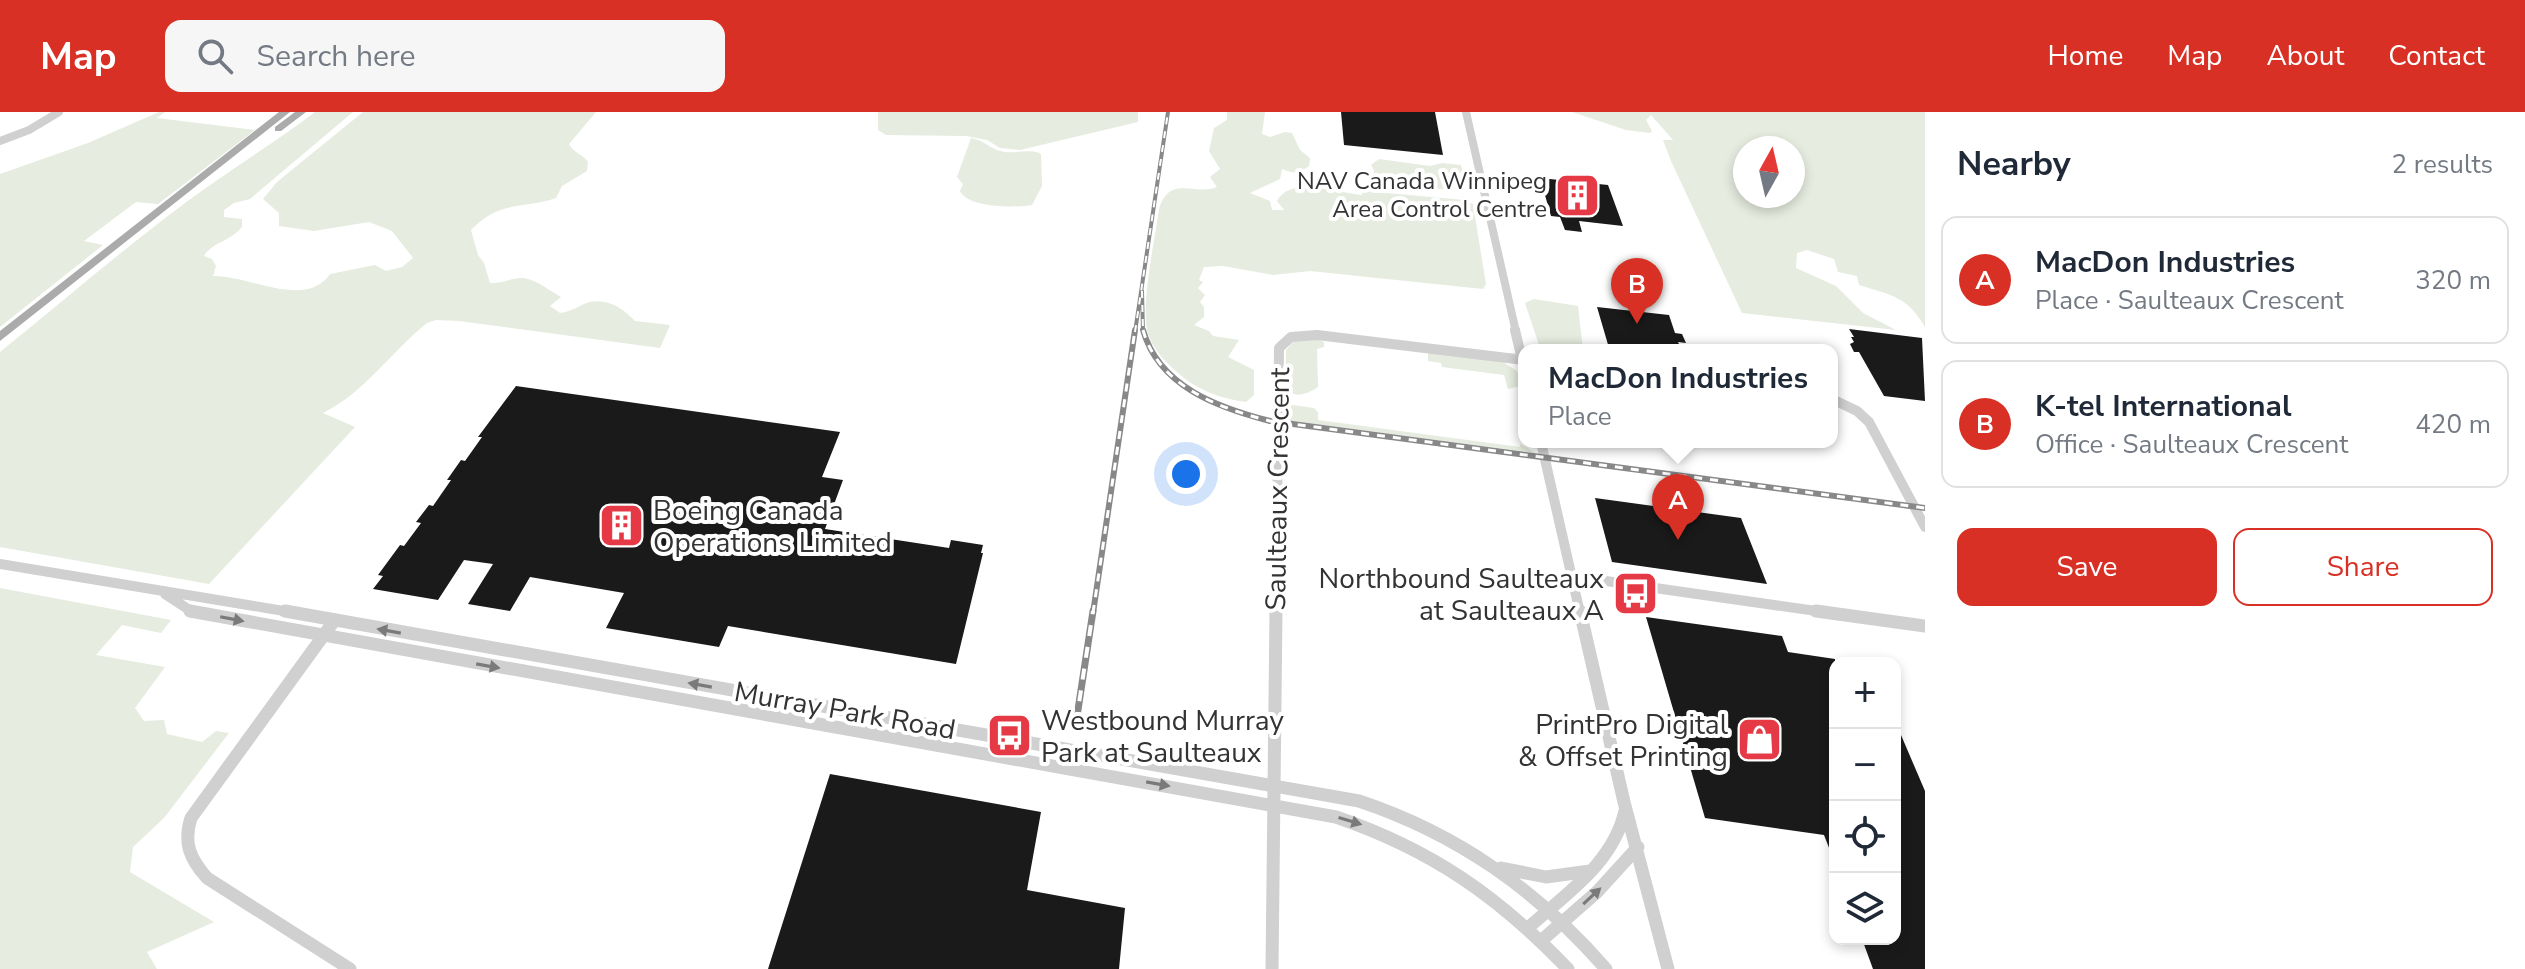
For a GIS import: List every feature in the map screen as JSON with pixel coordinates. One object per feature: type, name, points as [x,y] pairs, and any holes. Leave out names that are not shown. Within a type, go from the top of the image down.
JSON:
[{"type":"main road","points":[[0,337],[285,112]]},
{"type":"main road","points":[[175,199],[301,112]]},
{"type":"street","points":[[0,141],[29,130],[59,112]]},
{"type":"street","points":[[1466,112],[1519,344]]},
{"type":"street","name":"Saulteaux Crescent","points":[[1273,785],[1278,353],[1281,344],[1297,335],[1317,335],[1518,362]]},
{"type":"street","points":[[1838,401],[1869,422],[1925,527]]},
{"type":"street","points":[[1542,448],[1626,809],[1668,969]]},
{"type":"street","name":"Murray Park Road","points":[[0,564],[161,592],[203,596],[1273,785],[1386,809],[1439,831],[1495,866],[1549,910],[1606,969]]},
{"type":"street","points":[[1571,576],[1925,626]]},
{"type":"street","name":"Murray Park Road","points":[[161,592],[191,611],[1336,817],[1383,832],[1416,847],[1480,885],[1529,927],[1568,969]]},
{"type":"street","points":[[334,621],[191,818],[185,834],[189,860],[207,878],[350,969]]},
{"type":"street","points":[[996,756],[1020,741]]},
{"type":"street","points":[[1272,969],[1273,785]]},
{"type":"street","points":[[1529,927],[1612,849],[1626,809]]},
{"type":"street","points":[[1542,940],[1563,923],[1638,847]]},
{"type":"street","points":[[1495,866],[1546,877],[1591,871]]},
{"type":"shaded area","points":[[165,112],[157,118],[255,130],[158,204],[136,202],[84,241],[103,245],[0,327],[0,174],[88,143]]},
{"type":"shaded area","points":[[315,112],[353,112],[250,199],[234,203],[224,210],[224,217],[242,219],[242,227],[204,256],[212,259],[216,266],[213,276],[276,288],[306,289],[319,284],[330,274],[375,265],[386,271],[402,267],[413,258],[392,231],[369,222],[314,231],[279,226],[279,213],[263,199],[277,182],[363,112],[596,112],[569,144],[588,162],[587,171],[562,186],[556,198],[502,209],[471,230],[490,283],[520,278],[534,281],[561,297],[550,306],[560,313],[597,301],[621,309],[635,321],[670,325],[660,348],[459,321],[436,320],[427,323],[365,383],[323,413],[355,427],[209,584],[0,547],[0,352],[201,191]]},
{"type":"shaded area","points":[[878,112],[1138,112],[1138,122],[1020,150],[1000,148],[987,140],[966,136],[886,135],[878,130]]},
{"type":"shaded area","points":[[1227,112],[1265,112],[1262,134],[1270,137],[1292,133],[1300,150],[1310,158],[1309,166],[1293,172],[1282,169],[1280,179],[1250,193],[1270,201],[1272,210],[1284,210],[1277,201],[1284,193],[1304,187],[1361,195],[1365,191],[1464,200],[1473,204],[1486,284],[1483,289],[1310,271],[1273,275],[1223,266],[1204,267],[1199,280],[1203,282],[1198,288],[1205,295],[1200,302],[1204,307],[1204,317],[1194,325],[1213,336],[1239,340],[1228,357],[1254,370],[1254,395],[1246,402],[1228,399],[1185,379],[1153,345],[1146,322],[1147,290],[1159,209],[1169,192],[1176,189],[1217,187],[1210,177],[1220,169],[1209,151],[1214,128],[1227,120]]},
{"type":"shaded area","points":[[1572,112],[1925,112],[1925,327],[1905,303],[1859,285],[1857,276],[1838,272],[1834,259],[1807,250],[1797,253],[1796,268],[1836,286],[1863,313],[1896,330],[1742,313],[1663,140],[1673,140],[1651,115],[1646,120],[1652,131],[1626,130]]},
{"type":"shaded area","points":[[971,138],[1000,151],[1041,154],[1042,186],[1032,205],[993,206],[965,197],[960,191],[963,184],[957,177]]},
{"type":"shaded area","points":[[1379,159],[1430,166],[1442,163],[1461,165],[1466,185],[1451,190],[1377,182],[1373,180],[1371,165]]},
{"type":"shaded area","points":[[1534,299],[1578,306],[1582,344],[1539,344],[1525,303]]},
{"type":"shaded area","points":[[1312,337],[1324,342],[1324,347],[1317,349],[1318,387],[1306,393],[1293,394],[1285,389],[1286,350],[1294,341]]},
{"type":"shaded area","points":[[1428,352],[1500,360],[1517,371],[1518,387],[1508,389],[1504,375],[1442,367],[1441,363],[1428,361]]},
{"type":"shaded area","points":[[1292,405],[1314,408],[1318,412],[1318,420],[1527,448],[1536,453],[1285,420],[1285,408]]},
{"type":"shaded area","points":[[0,588],[171,620],[161,633],[122,625],[96,655],[165,667],[135,708],[144,721],[164,720],[167,734],[202,742],[216,731],[229,733],[164,818],[133,847],[130,872],[214,922],[147,952],[157,969],[0,969]]},
{"type":"building","points":[[1341,112],[1435,112],[1443,155],[1344,145]]},
{"type":"building","name":"NAV Canada Winnipeg Area Control Centre","points":[[1540,178],[1608,185],[1623,226],[1579,221],[1582,232],[1565,230],[1560,217],[1551,216]]},
{"type":"building","points":[[1597,307],[1669,315],[1675,333],[1682,334],[1686,343],[1678,342],[1608,344]]},
{"type":"building","points":[[1849,329],[1922,338],[1925,401],[1884,396],[1859,352],[1854,352],[1850,344],[1854,342],[1851,337],[1854,337]]},
{"type":"building","name":"Boeing Canada Operations Limited","points":[[516,386],[840,432],[822,477],[843,480],[825,529],[949,548],[951,540],[983,545],[956,664],[728,626],[719,647],[606,628],[624,593],[530,577],[510,611],[468,604],[493,564],[464,560],[438,600],[373,589],[383,576],[378,575],[421,523],[416,522],[429,505],[433,506],[451,480],[447,480],[461,460],[465,461],[482,437],[478,437]]},
{"type":"building","points":[[1595,498],[1741,518],[1767,584],[1612,562]]},
{"type":"building","name":"PrintPro Digital & Offset Printing","points":[[1646,617],[1782,636],[1788,652],[1829,658],[1829,848],[1824,835],[1705,818]]},
{"type":"building","points":[[1901,735],[1925,791],[1925,969],[1873,969],[1864,945],[1901,945]]},
{"type":"building","points":[[830,774],[1041,812],[1027,890],[1125,908],[1119,969],[768,969]]},
{"type":"railway","points":[[1135,332],[1168,112]]},
{"type":"railway","points":[[1142,291],[1143,332]]},
{"type":"railway","points":[[1093,613],[1135,330]]},
{"type":"railway","points":[[1143,330],[1162,366],[1193,392],[1212,402],[1270,421],[1925,508]]},
{"type":"railway","points":[[1076,723],[1093,611]]},
{"type":"place","name":"NAV Canada Winnipeg Area Control Centre","points":[[1578,195]]},
{"type":"place","name":"K-tel International","points":[[1637,324]]},
{"type":"place","name":"Boeing Canada Operations Limited","points":[[622,526]]},
{"type":"place","name":"MacDon Industries","points":[[1678,540]]},
{"type":"place","name":"Northbound Saulteaux at Saulteaux A","points":[[1635,594]]},
{"type":"place","name":"Westbound Murray Park at Saulteaux","points":[[1010,736]]},
{"type":"place","name":"PrintPro Digital & Offset Printing","points":[[1759,740]]}]
